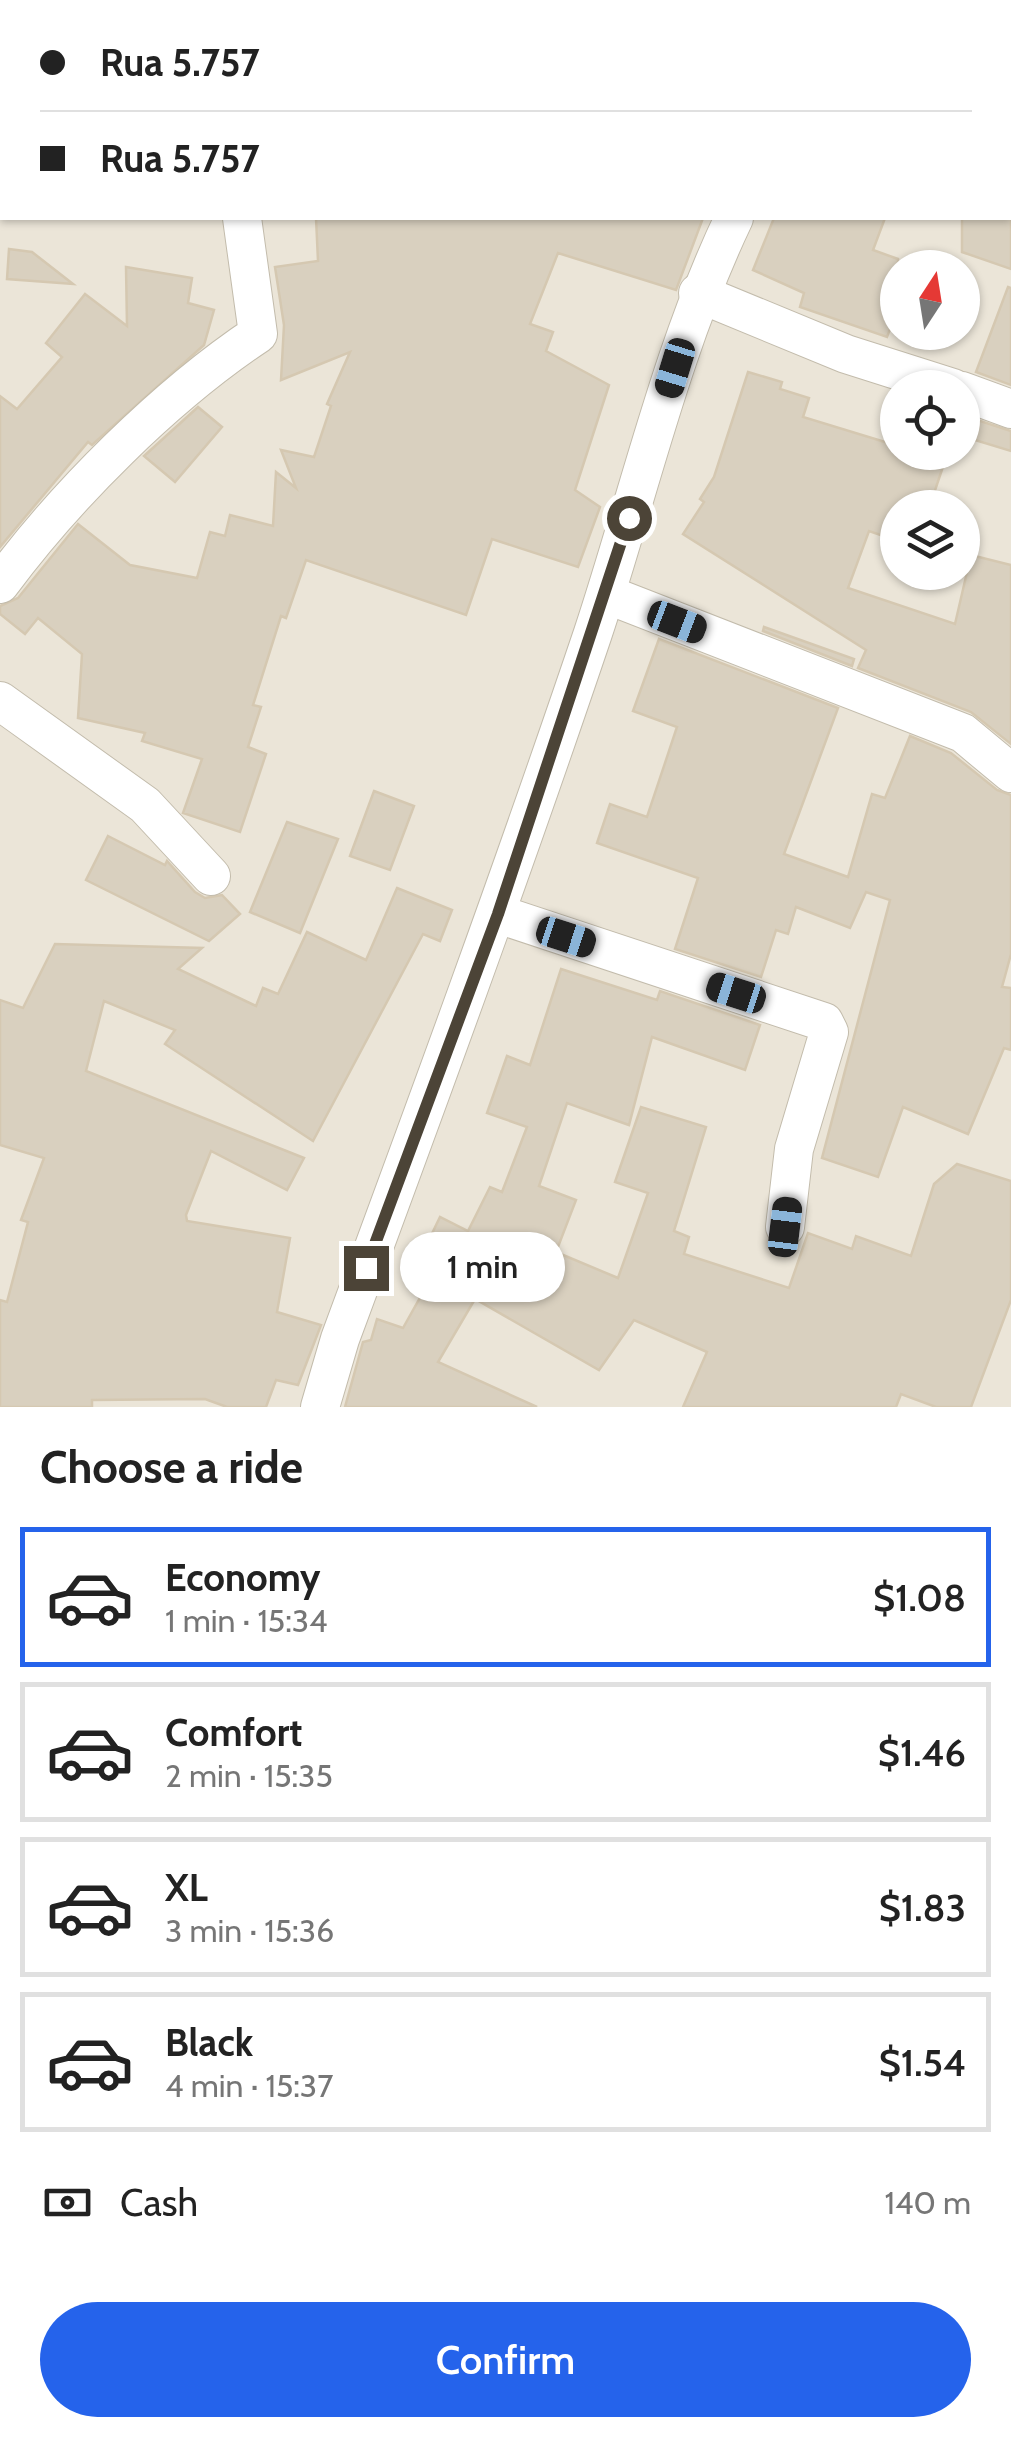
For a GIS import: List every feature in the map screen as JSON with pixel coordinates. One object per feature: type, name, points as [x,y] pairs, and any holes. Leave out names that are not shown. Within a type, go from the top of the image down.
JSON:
[{"type":"street","points":[[0,584],[94,474],[220,359],[258,334],[242,220]]},
{"type":"street","points":[[320,1407],[340,1339],[498,914],[606,594],[698,293],[733,220]]},
{"type":"street","points":[[698,293],[846,354],[896,370]]},
{"type":"street","points":[[980,398],[1011,409]]},
{"type":"street","points":[[606,594],[963,734],[1011,772]]},
{"type":"street","points":[[0,702],[145,805],[211,876]]},
{"type":"street","points":[[498,914],[824,1022],[830,1032],[794,1149],[785,1227]]},
{"type":"shaded area","points":[[0,220],[1011,220],[1011,1407],[0,1407]]},
{"type":"building","points":[[316,220],[702,220],[676,290],[558,253],[530,324],[553,332],[546,351],[609,385],[575,490],[600,507],[578,567],[492,539],[466,615],[306,560],[286,618],[281,616],[253,705],[261,707],[248,747],[266,754],[240,832],[183,813],[202,759],[142,741],[145,733],[78,718],[82,654],[38,618],[25,634],[0,614],[0,606],[18,598],[78,524],[130,565],[197,578],[210,532],[225,536],[230,515],[273,526],[276,472],[296,488],[281,450],[314,457],[331,406],[327,404],[350,352],[281,380],[284,325],[275,267],[318,261]]},
{"type":"building","points":[[773,220],[884,220],[873,250],[880,253],[880,335],[800,307],[804,293],[753,270]]},
{"type":"building","points":[[962,220],[1011,220],[1011,269],[980,258],[980,250],[962,250]]},
{"type":"building","points":[[9,249],[32,252],[73,284],[7,279]]},
{"type":"building","points":[[126,267],[192,278],[188,303],[214,310],[204,345],[92,445],[88,442],[0,547],[0,396],[17,409],[62,357],[46,343],[85,294],[127,326]]},
{"type":"building","points":[[1008,287],[1011,288],[1011,385],[977,370]]},
{"type":"building","points":[[748,372],[782,382],[780,389],[809,398],[803,417],[880,441],[880,470],[942,470],[935,490],[880,490],[880,535],[869,531],[848,588],[955,624],[963,590],[980,590],[980,557],[1011,565],[1011,744],[971,712],[858,668],[866,650],[683,534],[704,502],[700,499],[714,477]]},
{"type":"building","points":[[198,407],[222,427],[175,482],[144,456]]},
{"type":"building","points":[[980,421],[1011,431],[1011,451],[980,442]]},
{"type":"building","points":[[764,627],[854,659],[852,666],[763,631]]},
{"type":"building","points":[[659,639],[838,708],[784,854],[848,877],[872,794],[885,798],[910,736],[951,753],[997,790],[1011,795],[1011,954],[1002,987],[1011,988],[1011,1050],[1004,1048],[968,1134],[903,1107],[878,1177],[822,1158],[890,900],[866,892],[850,928],[796,907],[788,934],[776,930],[761,977],[675,949],[698,878],[597,843],[610,804],[647,817],[677,727],[633,711]]},
{"type":"building","points":[[374,791],[414,806],[390,870],[350,856]]},
{"type":"building","points":[[287,822],[338,839],[300,933],[250,912]]},
{"type":"building","points":[[108,836],[165,865],[167,861],[195,892],[205,898],[222,895],[240,914],[209,941],[86,880]]},
{"type":"building","points":[[397,888],[452,910],[440,941],[423,934],[313,1141],[165,1044],[175,1030],[104,1001],[86,1071],[304,1158],[287,1190],[211,1151],[186,1215],[187,1221],[290,1238],[277,1312],[321,1325],[298,1385],[276,1380],[266,1407],[227,1407],[205,1399],[92,1400],[92,1407],[0,1407],[0,1300],[7,1302],[28,1222],[21,1220],[44,1158],[0,1145],[0,1000],[23,1008],[55,944],[202,948],[178,969],[256,1006],[263,988],[278,994],[307,932],[366,960]]},
{"type":"building","points":[[561,969],[657,1000],[660,991],[760,1025],[745,1070],[652,1037],[629,1125],[567,1103],[539,1186],[576,1200],[556,1252],[618,1278],[648,1193],[615,1182],[641,1107],[706,1127],[674,1231],[689,1237],[684,1254],[789,1288],[808,1233],[852,1249],[856,1236],[911,1256],[934,1184],[957,1164],[1011,1181],[1011,1300],[971,1407],[936,1407],[901,1394],[896,1407],[683,1407],[707,1352],[634,1320],[599,1370],[475,1299],[438,1362],[537,1407],[345,1407],[363,1342],[371,1340],[377,1319],[403,1328],[440,1262],[424,1250],[440,1217],[468,1231],[490,1187],[502,1192],[527,1127],[487,1113],[507,1056],[530,1065]]},
{"type":"route","points":[[366,1268],[498,914],[629,518]]}]
